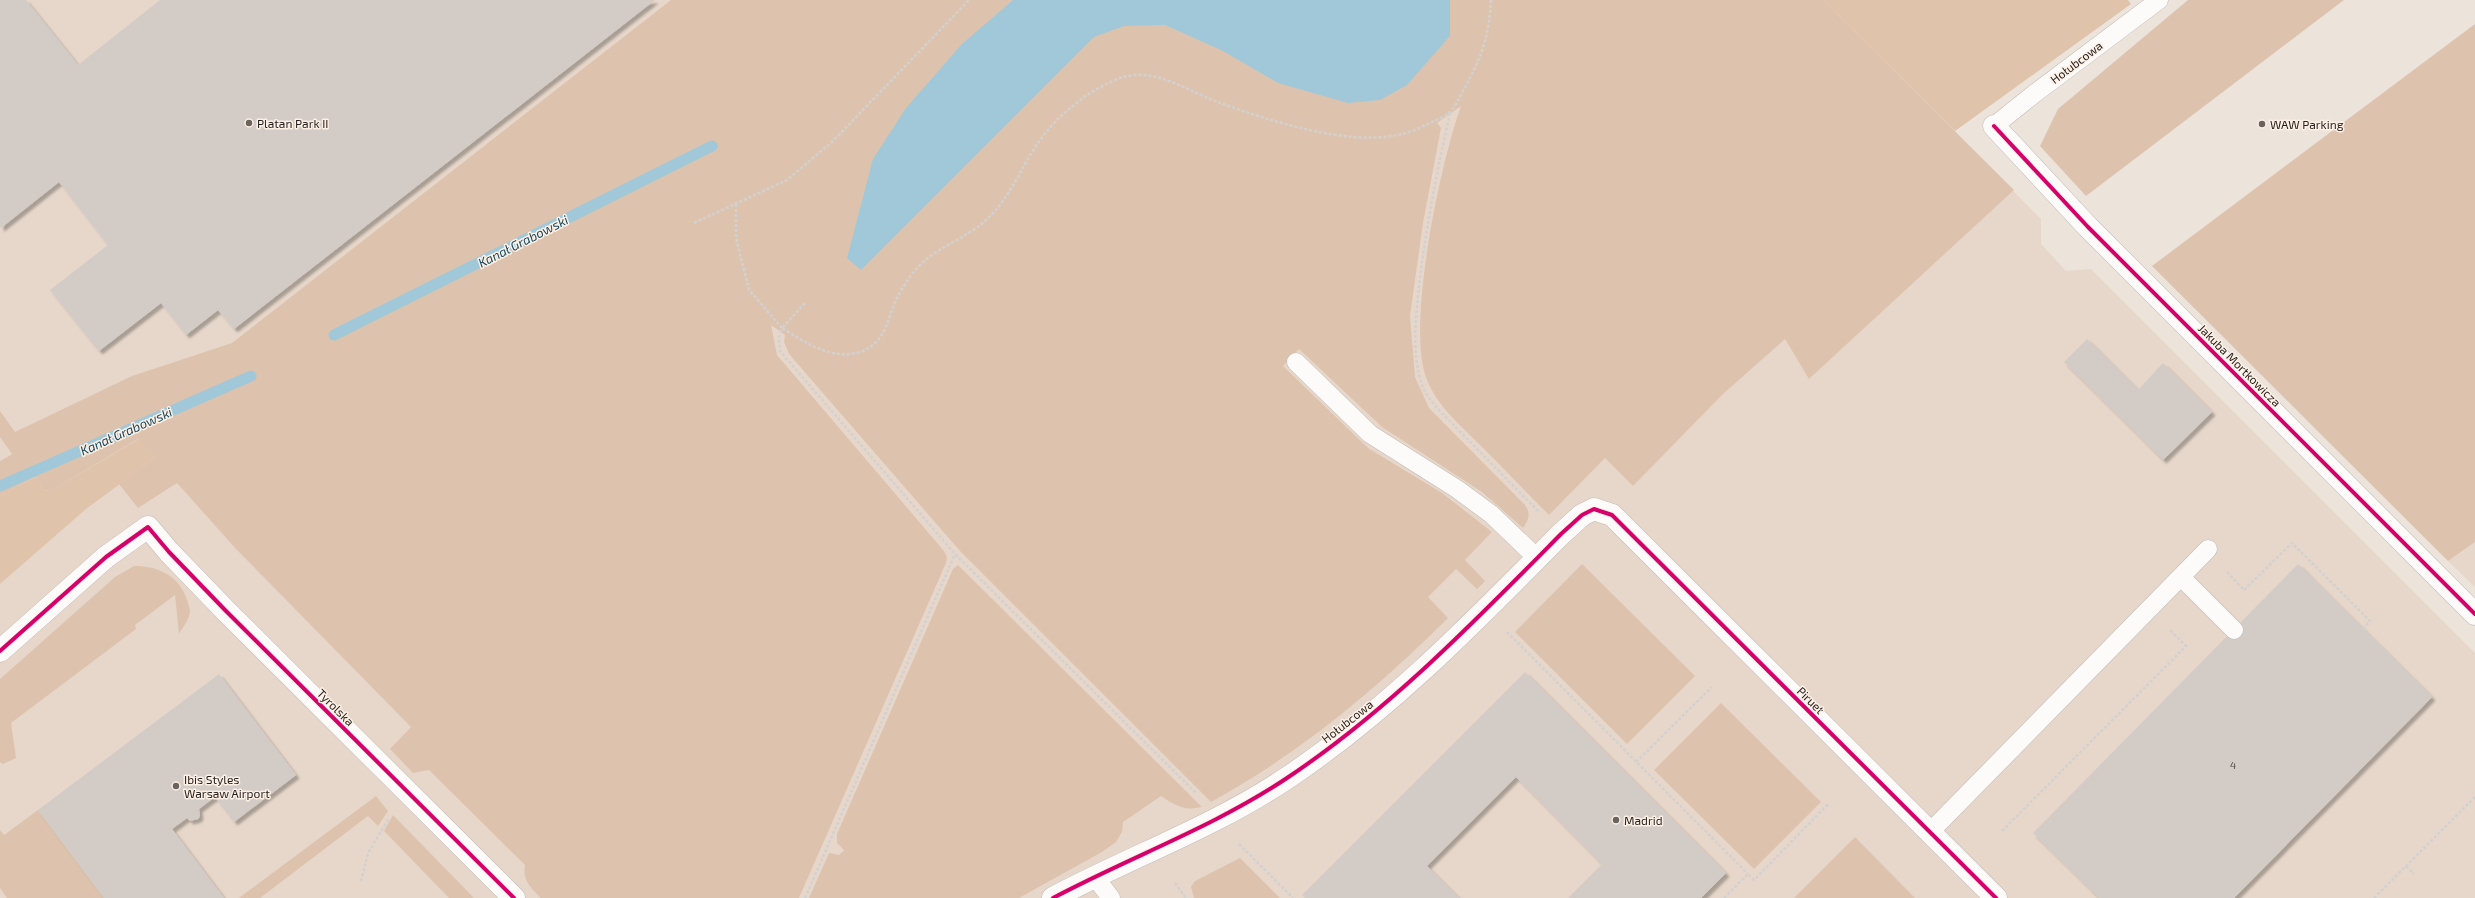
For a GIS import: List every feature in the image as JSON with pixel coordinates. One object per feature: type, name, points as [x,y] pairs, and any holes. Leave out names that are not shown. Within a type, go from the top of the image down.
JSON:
[{"type":"street","name":"Jakuba Mortkowicza","points":[[1994,126],[2088,227],[2475,614]]},
{"type":"street","name":"Hołubcowa","points":[[1053,898],[1094,876],[1218,819],[1286,779],[1342,739],[1411,682],[1582,515],[1594,510],[1612,515]]},
{"type":"street","name":"Piruet","points":[[1612,515],[1996,898]]},
{"type":"street","name":"Tyrolska","points":[[0,651],[106,558],[148,527],[205,589],[514,898]]},
{"type":"lane","name":"Hołubcowa","points":[[1994,126],[2159,0]]},
{"type":"lane","points":[[1296,362],[1370,434],[1458,489],[1491,514],[1537,558]]},
{"type":"lane","points":[[1930,832],[2208,549]]},
{"type":"lane","points":[[2181,577],[2234,630]]},
{"type":"lane","points":[[1094,876],[1111,898]]},
{"type":"path","points":[[694,223],[786,180],[832,142],[968,0]]},
{"type":"path","points":[[1491,0],[1490,26],[1481,58],[1450,112],[1423,248],[1414,330],[1415,351],[1422,385],[1427,396],[1561,534]]},
{"type":"path","points":[[736,204],[736,238],[749,290],[782,328],[821,350],[839,355],[861,352],[877,342],[888,327],[897,298],[921,264],[985,221],[1002,204],[1032,152],[1058,119],[1097,88],[1120,78],[1140,74],[1164,78],[1217,102],[1296,127],[1334,134],[1375,137],[1397,136],[1418,129],[1450,112]]},
{"type":"path","points":[[806,303],[782,328],[779,338],[780,351],[955,554],[1202,799]]},
{"type":"path","points":[[2002,831],[2186,646],[2168,628],[2225,570],[2244,590],[2292,543],[2370,621],[2363,629]]},
{"type":"path","points":[[805,898],[955,554]]},
{"type":"path","points":[[1506,632],[1754,880],[1829,803]]},
{"type":"path","points":[[1636,762],[1712,687]]},
{"type":"path","points":[[2374,898],[2474,799]]},
{"type":"path","points":[[360,880],[368,853],[391,815]]},
{"type":"path","points":[[1239,844],[1293,898]]},
{"type":"path","points":[[2406,866],[2414,874]]},
{"type":"path","points":[[1724,898],[1748,874]]},
{"type":"path","points":[[1175,883],[1186,898]]},
{"type":"shaded area","points":[[0,0],[1823,0],[2041,219],[2041,244],[2066,271],[2091,269],[2475,653],[2475,898],[0,898],[0,496],[35,477],[12,454],[0,461]]},
{"type":"shaded area","points":[[671,0],[1823,0],[2014,190],[1809,379],[1785,339],[1723,394],[1633,486],[1605,458],[1549,515],[1451,416],[1437,399],[1427,380],[1421,355],[1420,323],[1428,244],[1444,165],[1461,106],[1437,123],[1441,128],[1423,223],[1410,316],[1415,377],[1429,408],[1525,505],[1529,514],[1528,519],[1523,528],[1482,492],[1382,427],[1299,349],[1283,366],[1368,448],[1442,493],[1492,532],[1465,560],[1485,581],[1477,589],[1456,569],[1428,597],[1448,618],[1394,670],[1336,718],[1276,763],[1211,802],[960,551],[789,354],[784,342],[785,335],[771,325],[777,355],[944,551],[947,557],[946,563],[799,898],[541,898],[526,879],[524,870],[525,865],[429,770],[413,773],[390,749],[411,727],[236,549],[177,483],[138,508],[119,484],[155,458],[138,439],[50,491],[44,490],[35,477],[0,496],[0,461],[12,454],[0,437],[0,411],[15,432],[132,376],[232,343]]},
{"type":"shaded area","points":[[1823,0],[2128,0],[2131,4],[1955,131]]},
{"type":"shaded area","points":[[2188,0],[2344,0],[2086,196],[2040,146],[2058,109]]},
{"type":"shaded area","points":[[2475,24],[2475,542],[2448,561],[2152,266]]},
{"type":"shaded area","points":[[139,439],[155,458],[86,509],[0,584],[0,496],[35,477],[44,490],[50,491]]},
{"type":"shaded area","points":[[2475,542],[2475,587],[2448,561]]},
{"type":"shaded area","points":[[1582,564],[1695,676],[1627,744],[1515,632]]},
{"type":"shaded area","points":[[958,565],[1202,807],[1180,807],[1161,796],[1123,822],[1122,832],[1116,842],[1102,852],[1019,898],[809,898],[829,853],[839,855],[844,850],[837,843],[837,834],[953,569]]},
{"type":"shaded area","points":[[134,566],[143,566],[159,570],[173,578],[179,584],[187,600],[190,612],[187,621],[179,634],[175,595],[135,625],[136,629],[11,723],[16,758],[3,764],[0,762],[0,679],[115,577]]},
{"type":"shaded area","points":[[1721,703],[1821,802],[1754,869],[1654,770]]},
{"type":"shaded area","points":[[376,796],[388,811],[378,826],[368,816],[260,898],[239,898]]},
{"type":"shaded area","points":[[38,810],[104,898],[7,898],[0,888],[0,830],[4,835]]},
{"type":"shaded area","points":[[393,815],[474,898],[449,898],[384,831]]},
{"type":"shaded area","points":[[1855,837],[1915,898],[1794,898]]},
{"type":"shaded area","points":[[1240,858],[1280,898],[1194,898],[1191,887],[1195,881]]},
{"type":"water","points":[[1013,0],[1450,0],[1450,36],[1407,85],[1380,100],[1348,103],[1278,83],[1223,51],[1165,25],[1124,26],[1094,37],[861,270],[847,258],[873,159],[906,108],[962,44]]},
{"type":"building","name":"Platan Park II","points":[[0,0],[26,0],[78,65],[160,0],[655,0],[234,329],[218,310],[186,335],[161,303],[99,351],[50,290],[108,245],[59,182],[1,228],[0,227]]},
{"type":"building","points":[[2087,339],[2138,390],[2163,363],[2212,412],[2163,460],[2064,362]]},
{"type":"building","points":[[2298,564],[2432,697],[2234,898],[2099,898],[2033,833]]},
{"type":"building","name":"Madrid","points":[[1525,672],[1726,873],[1701,898],[1568,898],[1602,864],[1516,777],[1427,866],[1459,898],[1305,898],[1302,895]]},
{"type":"building","name":"Ibis Styles Warsaw Airport","points":[[219,674],[296,775],[234,822],[215,797],[199,809],[200,816],[198,819],[190,821],[187,818],[172,829],[224,898],[104,898],[38,810]]},
{"type":"waterway","name":"Kanał Grabowski","points":[[334,335],[712,146]]},
{"type":"waterway","name":"Kanał Grabowski","points":[[0,486],[251,376]]},
{"type":"cycle path","points":[[1994,126],[2088,227],[2475,614]]},
{"type":"cycle path","points":[[1053,898],[1230,812],[1259,796],[1325,752],[1396,694],[1463,632],[1561,534],[1582,515],[1594,509],[1612,515],[1996,898]]},
{"type":"cycle path","points":[[0,651],[106,557],[148,527],[169,552],[225,610],[514,898]]},
{"type":"place","name":"Platan Park II","points":[[249,123]]},
{"type":"place","name":"WAW Parking","points":[[2262,124]]},
{"type":"place","name":"Ibis Styles Warsaw Airport","points":[[176,786]]},
{"type":"place","name":"Madrid","points":[[1616,820]]}]
